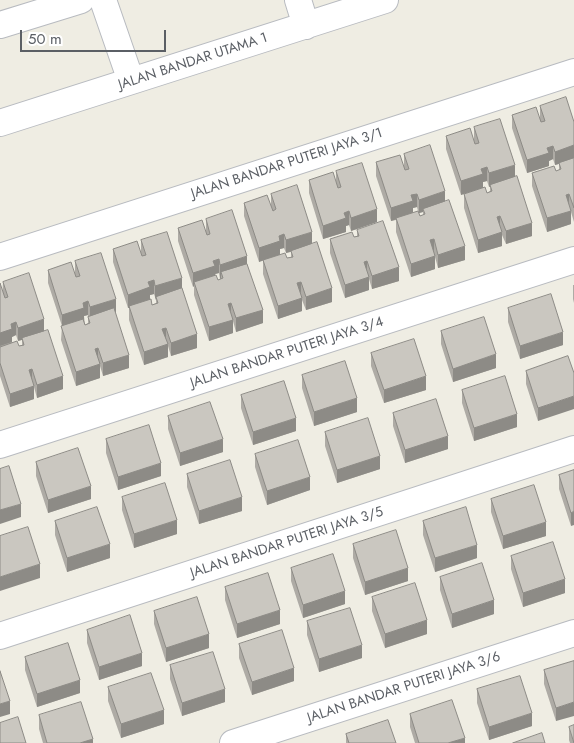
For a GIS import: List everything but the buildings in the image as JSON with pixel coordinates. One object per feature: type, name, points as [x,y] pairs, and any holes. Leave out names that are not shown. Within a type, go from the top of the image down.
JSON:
[{"type":"street","points":[[0,24],[81,0]]},
{"type":"street","points":[[103,0],[131,81]]},
{"type":"street","points":[[298,0],[306,26]]},
{"type":"street","name":"JALAN BANDAR UTAMA 1","points":[[0,123],[385,0]]},
{"type":"street","name":"JALAN BANDAR PUTERI JAYA 3/1","points":[[0,257],[574,72]]},
{"type":"street","name":"JALAN BANDAR PUTERI JAYA 3/4","points":[[0,445],[574,260]]},
{"type":"street","name":"JALAN BANDAR PUTERI JAYA 3/5","points":[[0,636],[574,449]]},
{"type":"street","name":"JALAN BANDAR PUTERI JAYA 3/6","points":[[233,743],[574,633]]}]
